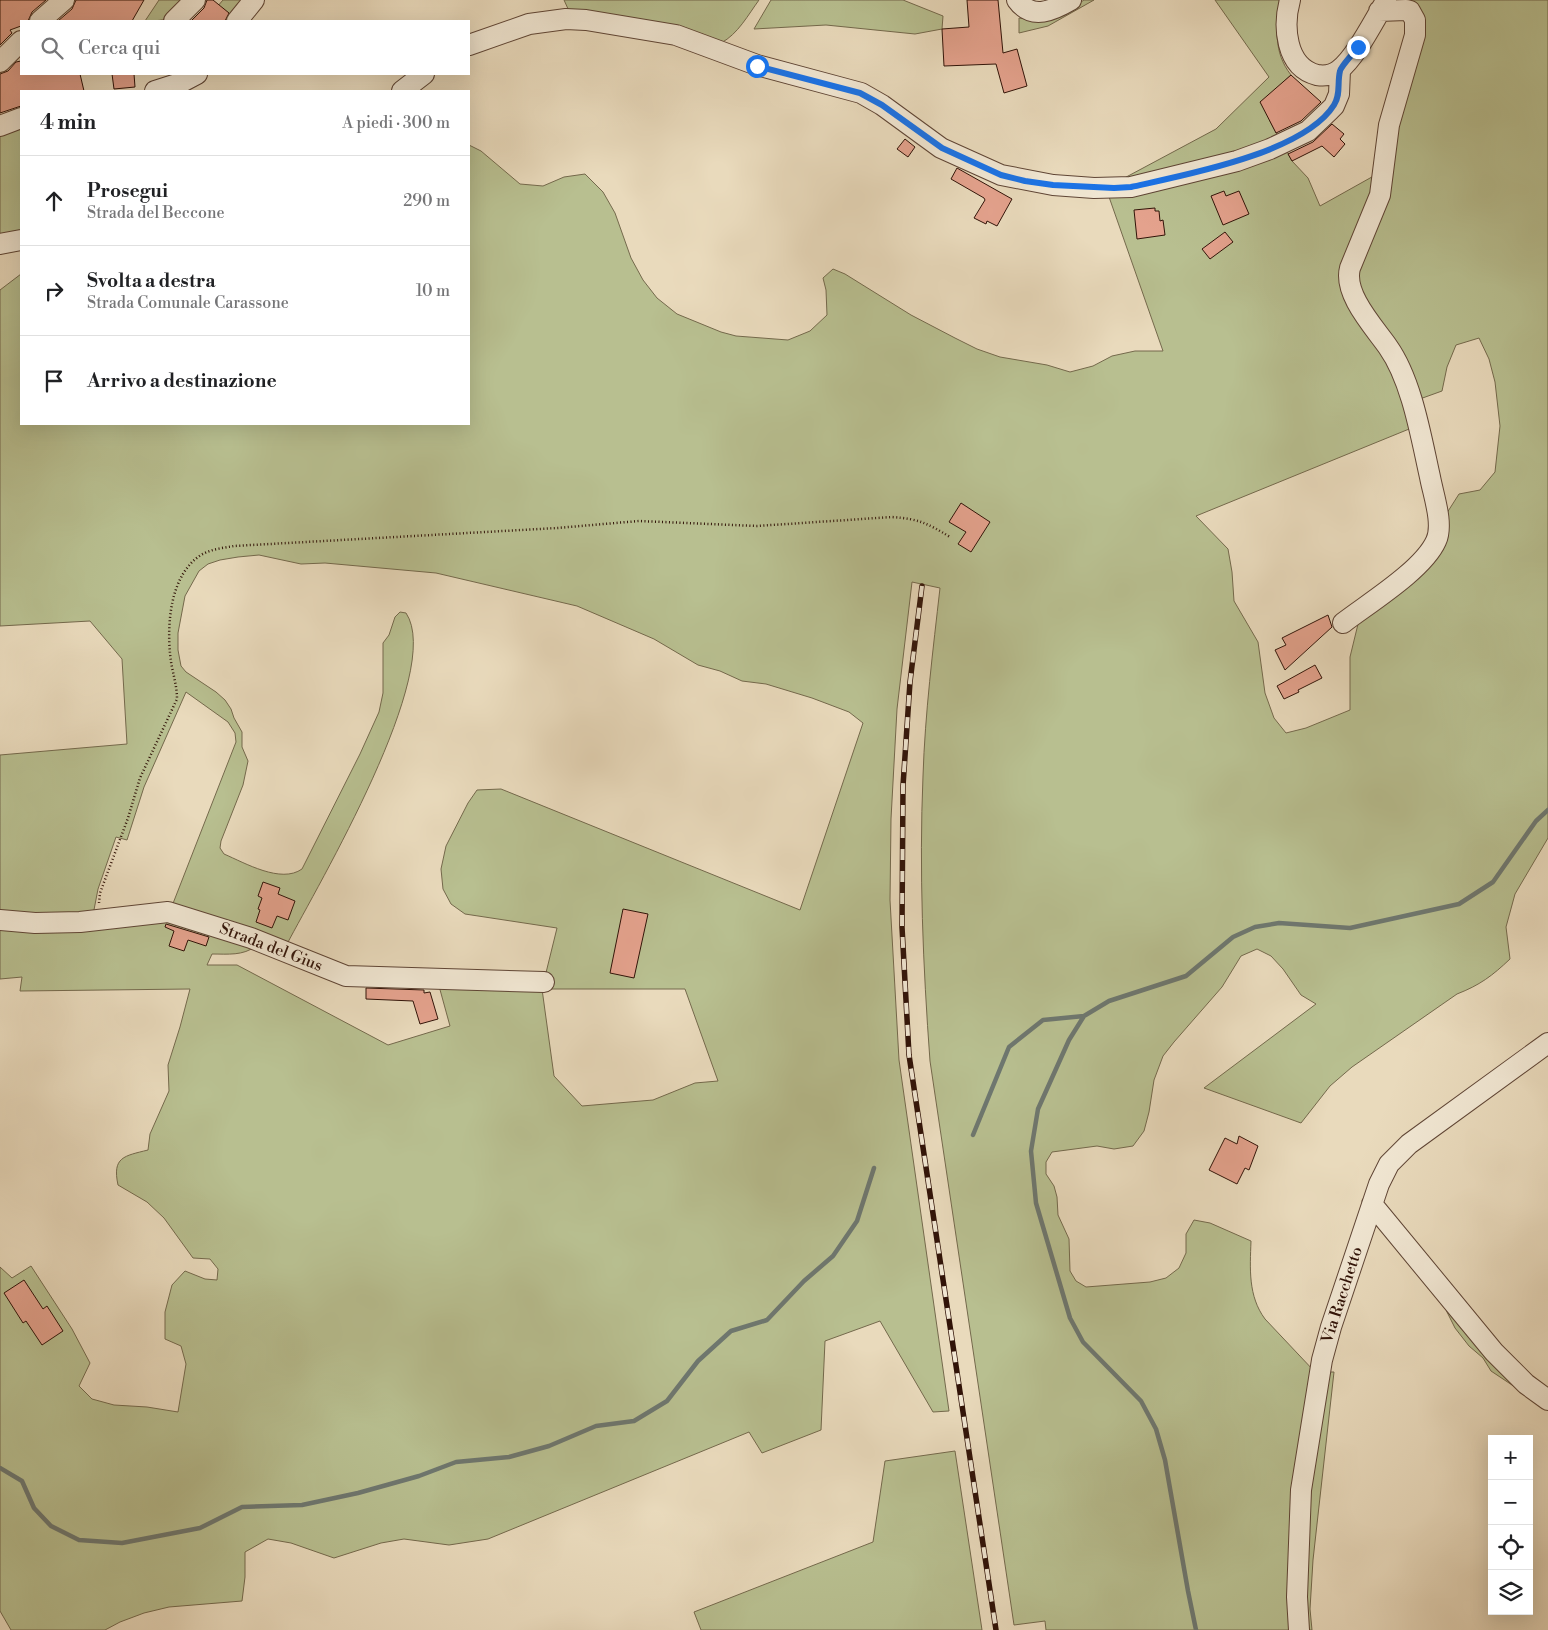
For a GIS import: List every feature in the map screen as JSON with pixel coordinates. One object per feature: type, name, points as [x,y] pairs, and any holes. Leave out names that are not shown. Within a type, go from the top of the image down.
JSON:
[{"type":"street","points":[[41,20],[64,0]]},
{"type":"street","points":[[175,20],[195,0]]},
{"type":"street","points":[[238,20],[254,0]]},
{"type":"street","points":[[1017,0],[1028,10],[1038,12],[1052,10],[1071,0]]},
{"type":"street","points":[[1290,0],[1286,19],[1286,35],[1291,50],[1298,63],[1319,75],[1331,74],[1340,70],[1354,52],[1383,6],[1410,11],[1415,20],[1415,35],[1389,125],[1380,195],[1350,268],[1349,280],[1354,296],[1391,351],[1402,374],[1418,425],[1439,532],[1433,546],[1412,570],[1343,623]]},
{"type":"street","points":[[470,46],[529,24],[566,19],[586,20],[676,35],[757,66],[860,93],[882,105],[942,148],[1001,175],[1053,185],[1094,188],[1131,187],[1237,161],[1270,150],[1308,131],[1330,110],[1339,94],[1340,70]]},
{"type":"street","points":[[8,59],[20,42]]},
{"type":"street","points":[[158,90],[180,83],[194,75]]},
{"type":"street","points":[[403,90],[423,75]]},
{"type":"street","points":[[0,126],[20,118]]},
{"type":"street","points":[[0,244],[20,240]]},
{"type":"street","name":"Strada del Gius","points":[[0,920],[36,923],[96,920],[164,912],[178,914],[251,938],[340,974],[352,977],[544,982]]},
{"type":"street","name":"Via Racchetto","points":[[1299,1630],[1297,1597],[1301,1490],[1322,1360],[1331,1327],[1383,1174],[1398,1154],[1548,1043]]},
{"type":"street","points":[[1372,1204],[1494,1352],[1526,1384],[1548,1400]]},
{"type":"path","points":[[96,920],[100,893],[128,818],[140,778],[177,699],[177,688],[170,655],[171,617],[178,585],[183,575],[188,566],[203,554],[234,546],[639,521],[757,526],[892,517],[911,518],[927,522],[950,537]]},
{"type":"green space","points":[[159,0],[189,0],[170,17],[160,20],[146,20]]},
{"type":"green space","points":[[223,0],[245,0],[232,16],[226,11],[219,20],[206,20]]},
{"type":"green space","points":[[564,0],[759,0],[733,35],[721,43],[569,11]]},
{"type":"green space","points":[[771,0],[903,0],[943,16],[942,29],[915,34],[826,25],[754,29]]},
{"type":"green space","points":[[1084,0],[1094,0],[1048,26],[1019,33],[1019,18],[1036,19],[1053,15],[1069,9]]},
{"type":"green space","points":[[1215,0],[1281,0],[1277,39],[1281,57],[1291,75],[1281,84],[1270,121],[1280,140],[1115,183],[1216,129],[1269,77]]},
{"type":"green space","points":[[1411,0],[1548,0],[1548,838],[1515,894],[1506,927],[1510,959],[1485,979],[1457,994],[1352,1067],[1330,1086],[1301,1123],[1204,1088],[1316,1004],[1301,995],[1283,969],[1271,956],[1257,949],[1241,956],[1222,987],[1163,1056],[1154,1080],[1144,1131],[1133,1146],[1114,1149],[1097,1146],[1052,1152],[1046,1162],[1046,1174],[1054,1186],[1057,1197],[1058,1215],[1069,1239],[1070,1271],[1076,1281],[1086,1287],[1150,1282],[1166,1278],[1179,1268],[1186,1253],[1186,1234],[1194,1220],[1210,1223],[1251,1241],[1251,1282],[1259,1310],[1265,1319],[1315,1372],[1296,1488],[1292,1612],[1294,1630],[1046,1630],[1045,1621],[1014,1625],[930,1061],[925,990],[921,847],[927,705],[940,588],[912,582],[897,709],[891,819],[890,900],[899,1060],[949,1411],[933,1412],[880,1321],[825,1341],[821,1430],[762,1453],[749,1432],[488,1539],[449,1545],[404,1539],[381,1543],[334,1558],[291,1543],[268,1539],[245,1552],[245,1577],[242,1601],[169,1607],[144,1613],[105,1630],[11,1630],[0,1611],[0,1267],[12,1278],[31,1266],[72,1329],[90,1363],[79,1386],[92,1399],[114,1405],[147,1407],[178,1412],[186,1364],[181,1346],[165,1339],[165,1312],[172,1285],[185,1271],[205,1279],[217,1280],[218,1269],[210,1259],[193,1258],[164,1218],[147,1202],[118,1185],[117,1176],[117,1169],[122,1159],[126,1156],[148,1150],[150,1134],[169,1091],[168,1065],[190,989],[20,991],[22,977],[0,979],[0,926],[28,928],[78,926],[169,915],[256,946],[241,953],[212,954],[207,965],[237,965],[388,1045],[450,1026],[439,986],[542,989],[557,928],[465,914],[451,904],[443,889],[441,869],[446,846],[468,803],[477,790],[501,789],[800,910],[863,723],[849,712],[812,698],[766,684],[742,681],[720,671],[698,665],[654,639],[577,606],[436,573],[325,563],[301,564],[259,555],[220,560],[208,564],[199,571],[185,596],[178,633],[178,650],[181,666],[186,672],[225,700],[242,732],[242,747],[248,761],[243,785],[220,848],[224,854],[252,867],[284,874],[302,869],[379,712],[383,693],[383,643],[389,635],[395,617],[400,612],[406,613],[413,641],[408,681],[394,728],[349,829],[287,944],[208,915],[172,906],[236,742],[235,733],[228,722],[186,692],[144,787],[127,840],[116,837],[98,889],[93,915],[30,918],[0,915],[0,755],[127,744],[122,659],[90,621],[0,626],[0,290],[20,275],[20,425],[470,425],[470,146],[481,151],[520,184],[543,186],[564,177],[585,174],[603,192],[615,213],[631,258],[643,280],[657,298],[677,314],[721,332],[736,336],[788,340],[810,331],[827,315],[826,290],[823,278],[833,269],[845,274],[911,315],[977,349],[1000,357],[1047,365],[1070,372],[1093,366],[1112,356],[1135,351],[1163,351],[1108,194],[1134,191],[1248,163],[1285,148],[1292,161],[1308,178],[1320,206],[1379,173],[1372,207],[1346,269],[1346,284],[1354,305],[1387,354],[1414,427],[1196,516],[1228,549],[1234,601],[1258,642],[1265,693],[1274,718],[1286,733],[1306,728],[1350,710],[1350,657],[1359,620],[1420,572],[1434,557],[1443,541],[1446,530],[1445,516],[1459,494],[1480,490],[1495,472],[1500,426],[1495,382],[1489,359],[1479,338],[1456,345],[1447,367],[1442,391],[1417,400],[1401,357],[1371,315],[1353,282],[1355,264],[1379,211],[1385,192],[1397,120],[1413,67],[1420,35],[1419,11]],"holes":[[[542,989],[685,989],[718,1081],[695,1083],[653,1100],[582,1106],[554,1076]]]},
{"type":"green space","points":[[20,125],[20,232],[0,236],[0,133]]},
{"type":"green space","points":[[1443,1298],[1524,1393],[1491,1371],[1483,1358],[1469,1346],[1455,1328]]},
{"type":"green space","points":[[1323,1372],[1334,1372],[1313,1560],[1310,1609],[1312,1630],[1303,1630],[1303,1560]]},
{"type":"green space","points":[[955,1451],[982,1630],[701,1630],[694,1612],[873,1542],[885,1461]]},
{"type":"building","points":[[0,0],[46,0],[32,12],[28,20],[20,20],[20,26],[10,30],[12,33],[0,45]]},
{"type":"building","points":[[76,0],[144,0],[133,20],[59,20],[72,9]]},
{"type":"building","points":[[207,0],[213,0],[229,13],[226,20],[192,20],[204,8]]},
{"type":"building","points":[[967,0],[998,0],[1003,53],[1017,49],[1027,86],[1004,93],[996,64],[944,66],[942,29],[969,27]]},
{"type":"building","points":[[20,61],[20,75],[80,75],[84,90],[20,90],[20,106],[0,113],[0,74],[8,71],[16,62]]},
{"type":"building","points":[[112,75],[134,75],[135,87],[114,89]]},
{"type":"building","points":[[1291,75],[1321,102],[1301,121],[1276,133],[1260,102]]},
{"type":"building","points":[[1332,124],[1344,134],[1340,139],[1345,144],[1334,157],[1322,146],[1292,161],[1288,154],[1313,142]]},
{"type":"building","points":[[905,139],[915,147],[908,157],[897,149]]},
{"type":"building","points":[[957,168],[1012,199],[997,226],[987,221],[986,224],[974,218],[985,200],[951,179]]},
{"type":"building","points":[[1224,191],[1226,196],[1239,191],[1249,214],[1223,225],[1211,196]]},
{"type":"building","points":[[1155,208],[1155,211],[1159,211],[1160,221],[1163,220],[1165,235],[1137,239],[1134,210]]},
{"type":"building","points":[[1225,232],[1233,242],[1210,259],[1202,249]]},
{"type":"building","points":[[961,503],[990,522],[971,552],[958,544],[966,532],[949,522]]},
{"type":"building","points":[[1328,615],[1332,627],[1285,670],[1275,650],[1286,645],[1282,638]]},
{"type":"building","points":[[1315,665],[1322,678],[1284,699],[1277,686]]},
{"type":"building","points":[[263,882],[280,888],[278,894],[295,901],[288,920],[277,916],[272,928],[256,922],[262,898],[258,896]]},
{"type":"building","points":[[623,909],[648,914],[634,978],[610,973]]},
{"type":"building","points":[[166,924],[209,937],[206,946],[188,940],[184,951],[169,946],[174,931],[165,927]]},
{"type":"building","points":[[366,988],[424,990],[424,993],[430,992],[438,1019],[420,1024],[413,1001],[366,999]]},
{"type":"building","points":[[1239,1136],[1258,1146],[1249,1170],[1245,1168],[1237,1184],[1209,1170],[1225,1138],[1237,1144]]},
{"type":"building","points":[[24,1280],[43,1309],[47,1306],[63,1331],[42,1345],[26,1321],[23,1323],[4,1293]]},
{"type":"waterway","points":[[1196,1630],[1165,1460],[1156,1429],[1141,1401],[1083,1342],[1070,1318],[1036,1203],[1031,1151],[1038,1109],[1069,1040],[1084,1016],[1109,1001],[1186,976],[1233,937],[1255,927],[1279,923],[1350,928],[1459,904],[1493,882],[1536,821],[1548,810]]},
{"type":"waterway","points":[[973,1135],[1009,1047],[1043,1020],[1084,1016]]},
{"type":"waterway","points":[[0,1468],[22,1481],[34,1508],[51,1526],[79,1540],[122,1543],[200,1528],[242,1507],[302,1505],[358,1493],[419,1476],[456,1462],[509,1457],[549,1446],[596,1426],[634,1421],[667,1401],[698,1361],[731,1331],[767,1320],[804,1281],[833,1256],[857,1221],[874,1168]]},
{"type":"railway","points":[[922,586],[910,682],[903,786],[902,927],[909,1055],[996,1630]]},
{"type":"route","points":[[757,66],[845,88],[869,97],[942,148],[1001,175],[1053,185],[1114,188],[1131,187],[1237,161],[1266,152],[1304,133],[1334,106],[1340,90],[1340,70],[1358,47]]}]
